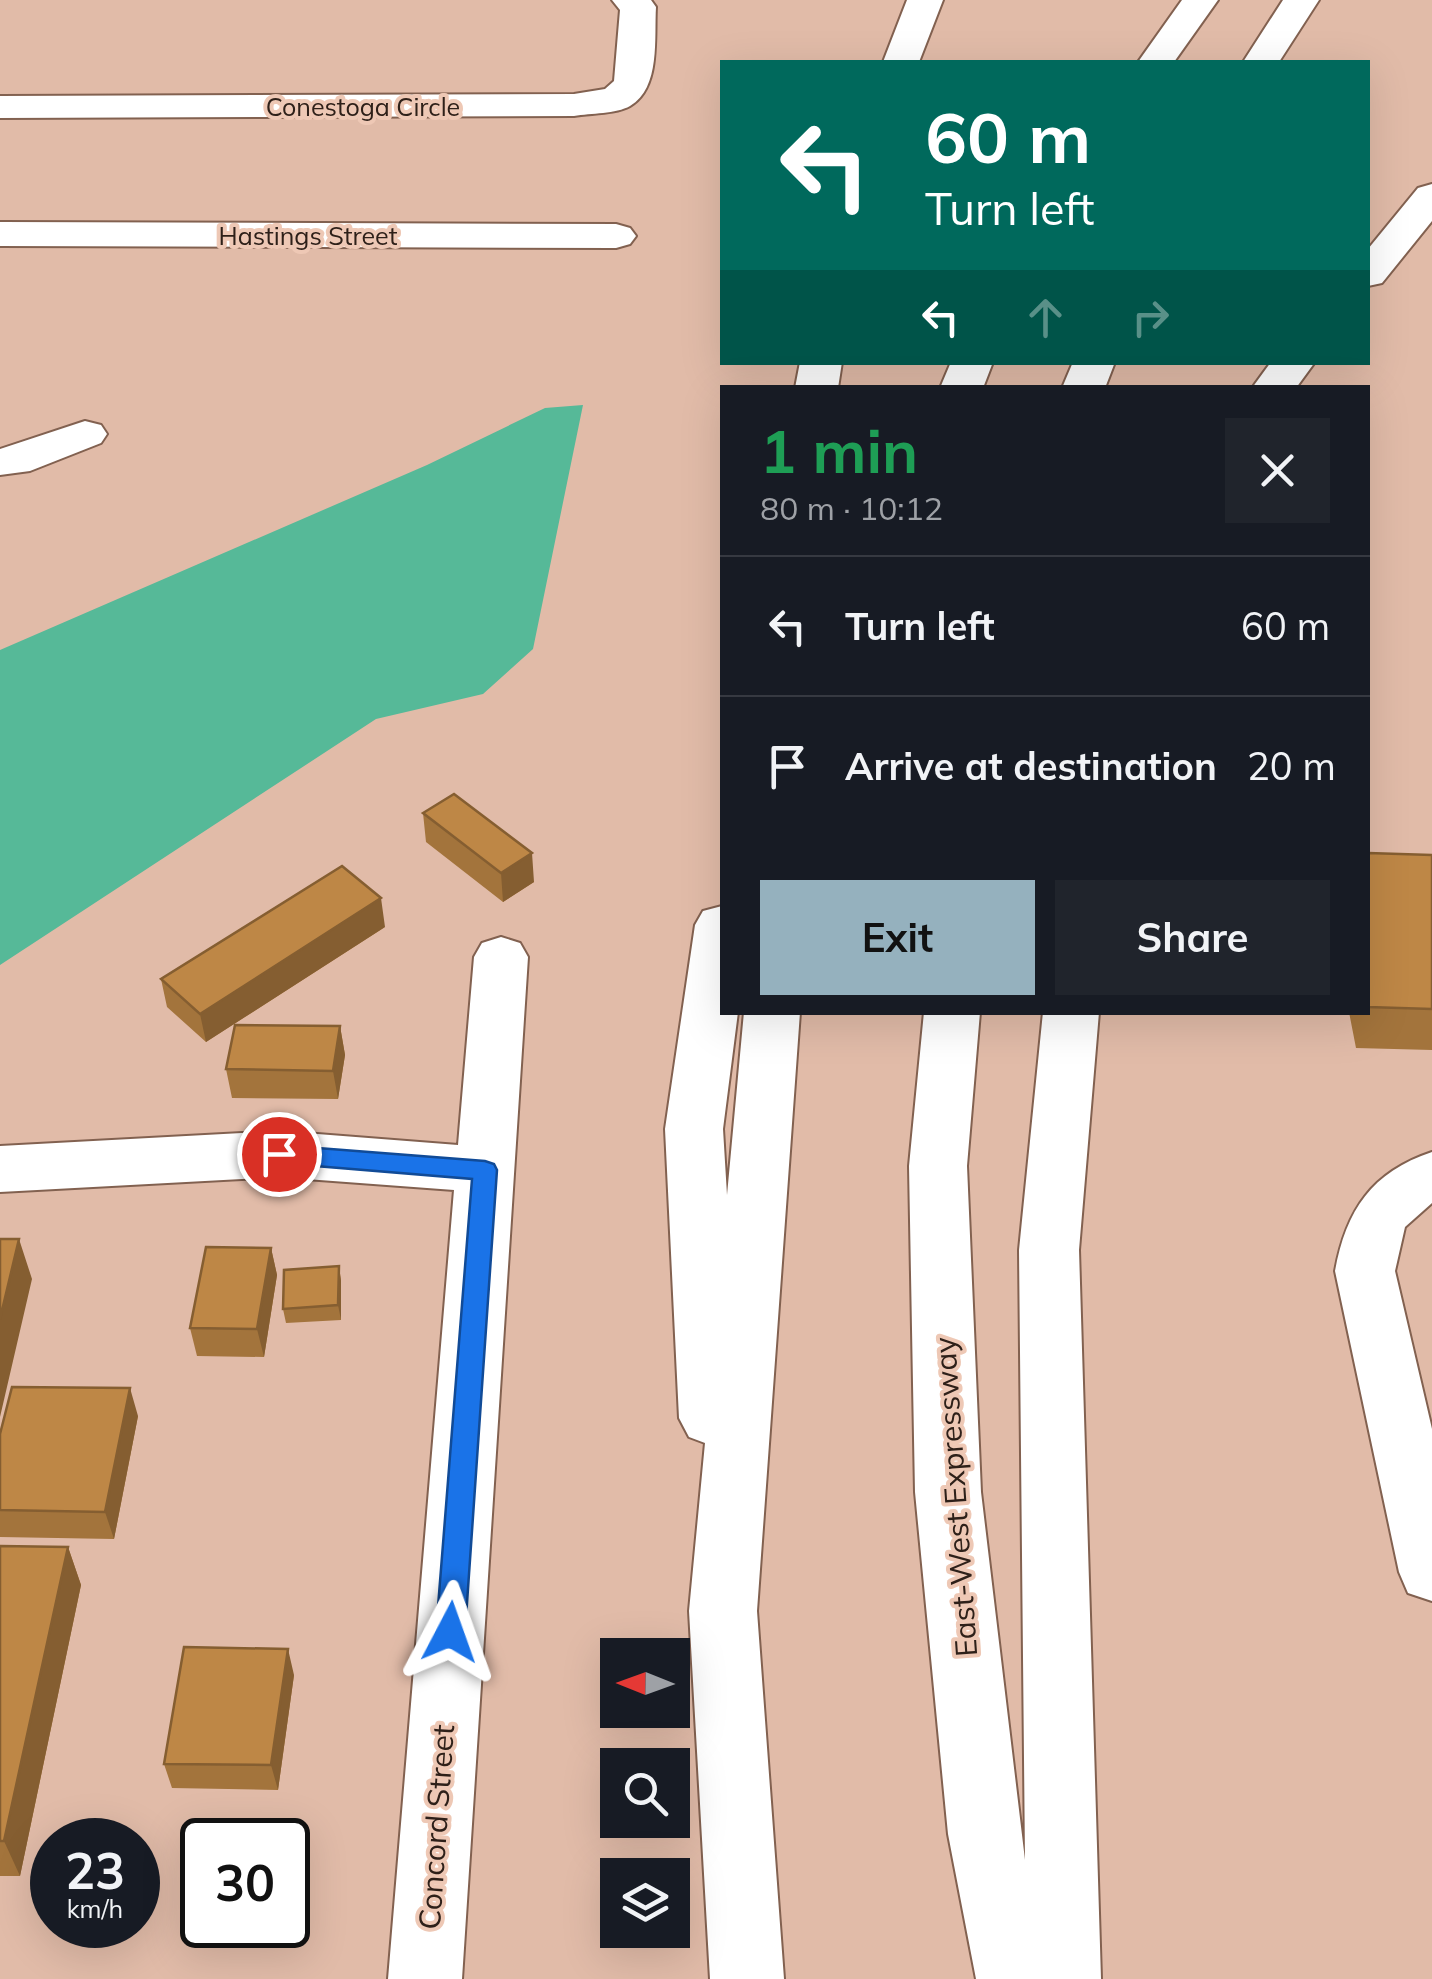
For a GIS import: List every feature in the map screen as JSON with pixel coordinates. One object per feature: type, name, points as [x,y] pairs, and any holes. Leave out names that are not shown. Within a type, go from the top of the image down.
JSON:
[{"type":"main road","name":"Conestoga Circle","points":[[0,107],[574,105],[617,98],[632,84],[638,7],[630,0]]},
{"type":"main road","points":[[902,60],[925,0]]},
{"type":"main road","points":[[1157,60],[1200,0]]},
{"type":"main road","points":[[1262,60],[1301,0]]},
{"type":"main road","points":[[1370,272],[1432,196]]},
{"type":"main road","name":"Hastings Street","points":[[0,234],[616,236]]},
{"type":"main road","points":[[1275,385],[1292,365]]},
{"type":"main road","points":[[0,462],[14,462],[85,434]]},
{"type":"main road","points":[[720,940],[694,1129],[747,1979]]},
{"type":"main road","name":"Concord Street","points":[[425,1979],[501,958]]},
{"type":"main road","points":[[723,1611],[772,1015]]},
{"type":"main road","name":"East-West Expressway","points":[[952,1015],[938,1166],[948,1492],[984,1834],[1013,1979]]},
{"type":"main road","points":[[1064,1979],[1049,1250],[1071,1015]]},
{"type":"main road","points":[[0,1169],[279,1154],[485,1170]]},
{"type":"main road","points":[[1432,1175],[1397,1193],[1372,1226],[1364,1271],[1432,1572]]},
{"type":"shaded area","points":[[583,405],[533,649],[483,694],[376,719],[0,965],[0,650],[427,465],[545,408]]},
{"type":"building","points":[[454,794],[532,853],[501,873],[423,813]]},
{"type":"building","points":[[1370,853],[1432,855],[1432,1009],[1370,1007]]},
{"type":"building","points":[[342,866],[381,898],[200,1014],[161,979]]},
{"type":"building","points":[[235,1025],[340,1026],[333,1071],[226,1069]]},
{"type":"building","points":[[0,1239],[19,1239],[0,1319]]},
{"type":"building","points":[[206,1247],[271,1248],[257,1329],[190,1328]]},
{"type":"building","points":[[339,1266],[338,1305],[283,1309],[284,1270]]},
{"type":"building","points":[[12,1387],[130,1388],[105,1512],[0,1510],[0,1434]]},
{"type":"building","points":[[0,1546],[68,1547],[4,1841],[0,1841]]},
{"type":"building","points":[[184,1647],[288,1649],[271,1765],[164,1764]]},
{"type":"route","points":[[279,1154],[485,1170],[450,1632]]}]
